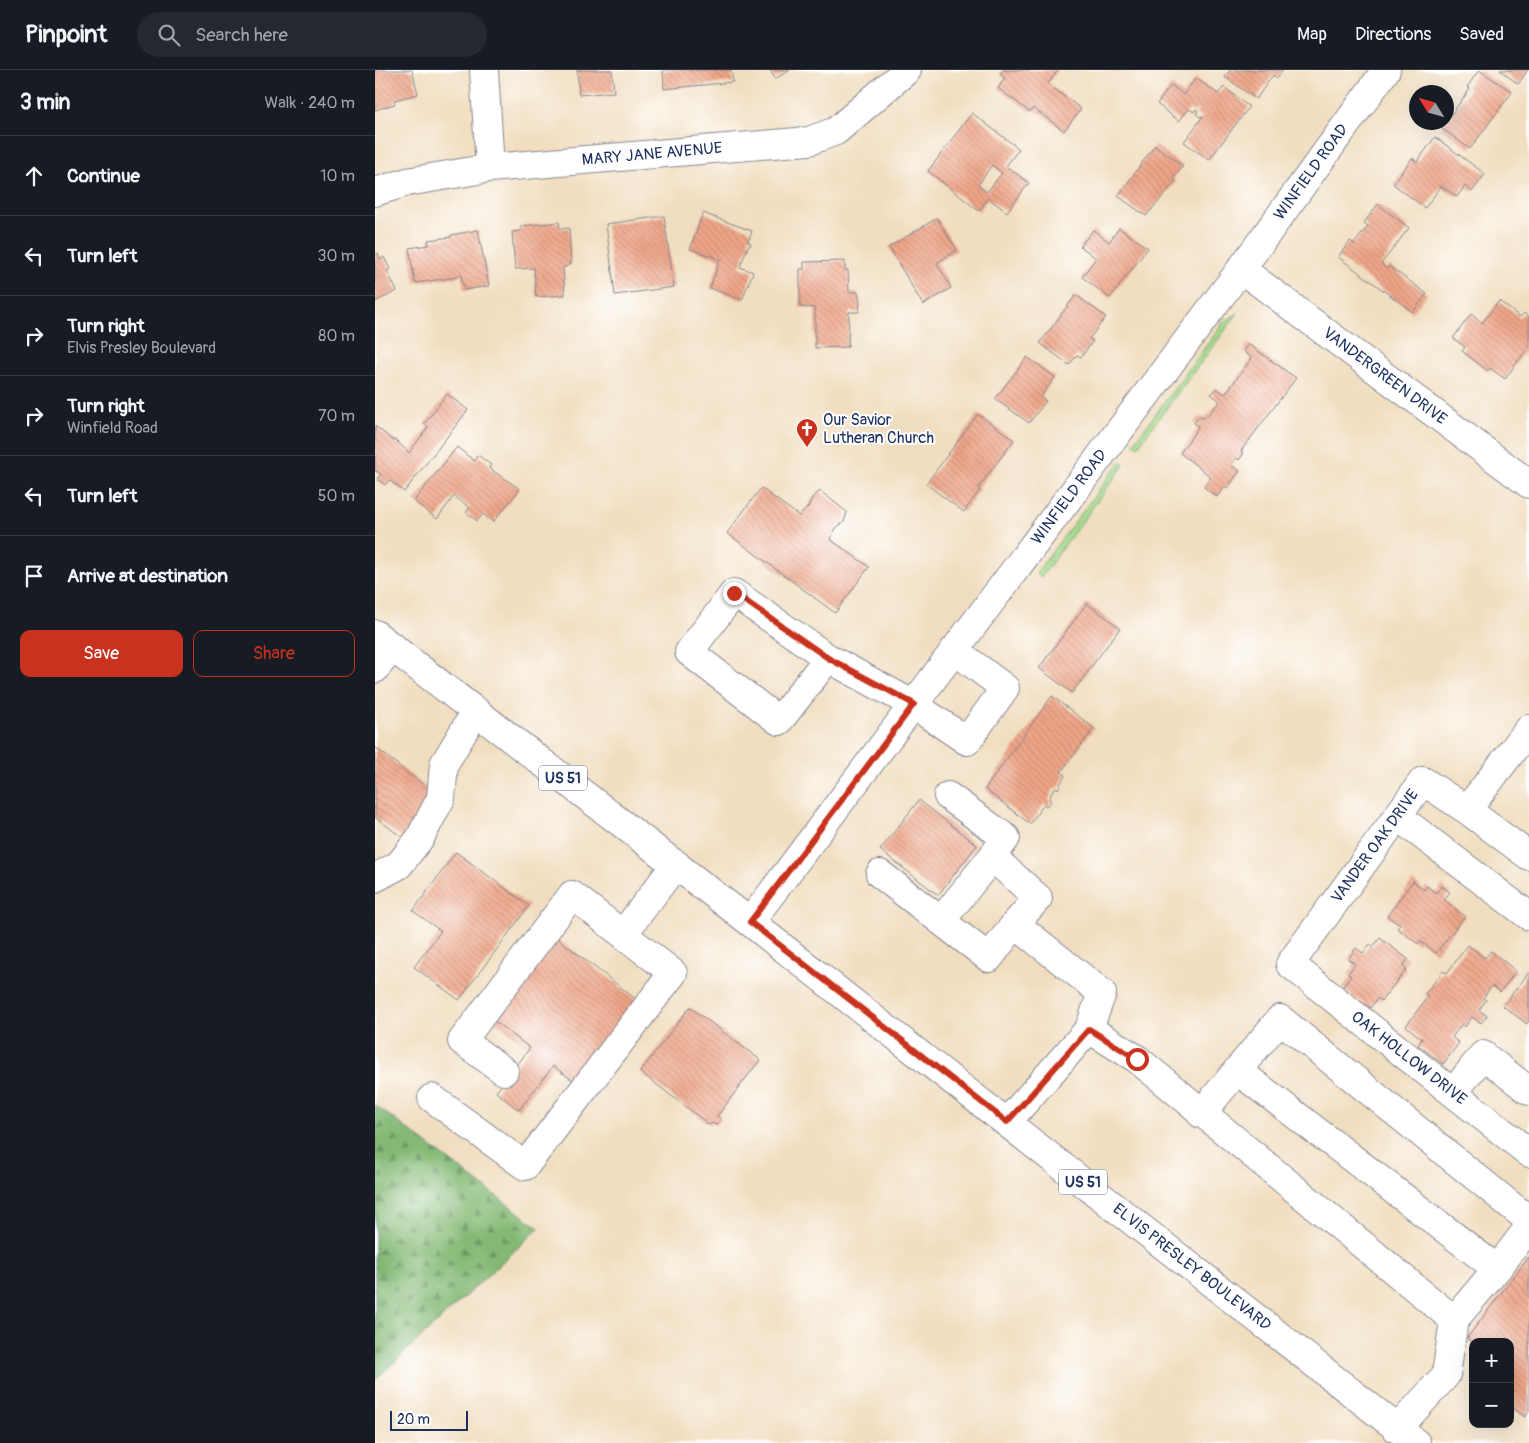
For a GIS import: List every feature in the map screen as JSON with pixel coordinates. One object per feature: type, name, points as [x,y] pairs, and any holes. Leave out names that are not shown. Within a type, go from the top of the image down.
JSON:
[{"type":"street","points":[[484,70],[490,168]]},
{"type":"street","name":"MARY JANE AVENUE","points":[[375,192],[407,182],[490,168],[800,142],[822,138],[836,131],[907,70]]},
{"type":"street","name":"WINFIELD ROAD","points":[[750,922],[1241,269],[1385,70]]},
{"type":"street","name":"VANDERGREEN DRIVE","points":[[1241,269],[1529,484]]},
{"type":"street","points":[[828,658],[779,721],[689,652],[734,593],[828,658],[914,704],[967,741],[1005,688],[954,650]]},
{"type":"street","points":[[375,669],[384,640]]},
{"type":"street","name":"ELVIS PRESLEY BOULEVARD","points":[[384,640],[676,864],[1406,1436]]},
{"type":"street","points":[[375,878],[399,865],[420,838],[441,798],[443,764],[476,711]]},
{"type":"street","points":[[1529,729],[1467,810],[1529,856]]},
{"type":"street","name":"VANDER OAK DRIVE","points":[[1290,964],[1423,781],[1467,810]]},
{"type":"street","points":[[941,921],[1006,838],[948,796]]},
{"type":"street","points":[[1397,816],[1529,916]]},
{"type":"street","points":[[880,874],[989,958],[1038,898],[992,857]]},
{"type":"street","points":[[623,934],[676,864]]},
{"type":"street","points":[[432,1098],[525,1166],[673,973],[572,895],[463,1040],[504,1071]]},
{"type":"street","points":[[1007,1122],[1089,1029],[1102,992],[1015,924]]},
{"type":"street","name":"OAK HOLLOW DRIVE","points":[[1290,964],[1529,1153]]},
{"type":"street","points":[[1201,1114],[1281,1019],[1529,1220]]},
{"type":"street","points":[[1089,1029],[1137,1059],[1201,1114],[1454,1320]]},
{"type":"street","points":[[1453,1093],[1483,1055],[1529,1091]]},
{"type":"street","points":[[1238,1071],[1497,1269]]},
{"type":"street","points":[[1406,1436],[1446,1375],[1454,1320],[1529,1227]]},
{"type":"green space","points":[[1238,313],[1138,446],[1134,443],[1224,322]]},
{"type":"green space","points":[[1120,462],[1124,465],[1041,577],[1036,573]]},
{"type":"green space","points":[[375,1105],[539,1228],[375,1380]]},
{"type":"building","points":[[375,70],[412,70],[418,94],[394,100],[395,104],[375,110]]},
{"type":"building","points":[[577,70],[612,70],[614,92],[579,95]]},
{"type":"building","points":[[663,70],[731,70],[733,82],[664,89]]},
{"type":"building","points":[[770,70],[790,70],[775,79]]},
{"type":"building","points":[[1003,70],[1058,70],[1048,84],[1081,109],[1064,131],[1033,108],[1030,112],[998,88],[1005,78],[1000,74]]},
{"type":"building","points":[[1230,70],[1283,70],[1277,78],[1273,75],[1256,99],[1225,77]]},
{"type":"building","points":[[1479,70],[1512,92],[1470,149],[1444,130],[1454,130],[1454,111],[1470,89],[1467,87]]},
{"type":"building","points":[[1500,70],[1528,70],[1518,84]]},
{"type":"building","points":[[1196,78],[1218,94],[1224,87],[1249,107],[1209,160],[1184,142],[1203,116],[1200,117],[1196,114],[1198,111],[1196,109],[1194,112],[1189,109],[1179,121],[1157,104],[1171,85],[1183,95]]},
{"type":"building","points":[[972,113],[1019,149],[1006,166],[1029,183],[1007,212],[988,198],[979,211],[928,171]],"holes":[[[992,165],[1002,173],[987,192],[978,185]]]},
{"type":"building","points":[[1435,137],[1485,174],[1472,192],[1465,186],[1457,197],[1441,186],[1425,208],[1393,184],[1412,158],[1417,162]]},
{"type":"building","points":[[1155,145],[1183,166],[1173,179],[1176,181],[1146,216],[1118,196]]},
{"type":"building","points":[[1378,204],[1409,228],[1381,264],[1387,269],[1389,266],[1427,294],[1413,312],[1338,257],[1350,241],[1354,244],[1368,226],[1364,223]]},
{"type":"building","points":[[703,213],[752,231],[748,242],[751,243],[750,246],[748,246],[740,267],[753,272],[742,300],[710,288],[720,259],[690,249]]},
{"type":"building","points":[[664,216],[674,287],[615,295],[606,224]]},
{"type":"building","points":[[937,218],[957,250],[937,263],[951,288],[923,305],[889,247]]},
{"type":"building","points":[[559,222],[560,229],[569,228],[571,264],[563,268],[565,295],[536,297],[534,268],[515,269],[512,232],[521,231],[521,226]]},
{"type":"building","points":[[1119,228],[1148,248],[1110,298],[1082,277],[1096,258],[1080,246],[1093,230],[1109,242]]},
{"type":"building","points":[[478,230],[489,286],[464,290],[461,274],[457,277],[415,283],[409,248],[429,245],[428,240],[451,237],[451,235]]},
{"type":"building","points":[[378,253],[380,259],[384,257],[390,269],[387,271],[397,291],[375,302],[375,255]]},
{"type":"building","points":[[845,261],[845,270],[848,270],[849,292],[858,292],[860,302],[859,312],[849,312],[848,347],[815,348],[815,308],[800,307],[800,269],[804,269],[804,262]]},
{"type":"building","points":[[1076,295],[1106,317],[1089,339],[1093,341],[1081,357],[1077,355],[1069,365],[1040,343]]},
{"type":"building","points":[[1499,301],[1520,317],[1524,313],[1529,317],[1529,346],[1505,379],[1490,368],[1488,371],[1462,351],[1465,347],[1453,338],[1471,314],[1482,323]]},
{"type":"building","points":[[1248,344],[1296,378],[1241,451],[1244,453],[1239,460],[1236,458],[1231,465],[1240,471],[1227,488],[1225,486],[1217,497],[1204,487],[1211,477],[1180,453],[1197,429],[1198,426],[1194,423],[1199,416],[1202,418],[1207,416],[1220,401],[1211,394],[1216,388],[1225,394],[1252,358],[1243,351]]},
{"type":"building","points":[[1027,357],[1055,377],[1042,395],[1042,398],[1046,401],[1029,423],[995,399]]},
{"type":"building","points":[[447,394],[468,410],[404,492],[389,480],[385,485],[377,479],[381,474],[375,470],[375,426],[394,441],[395,439],[409,453],[428,427],[424,424]]},
{"type":"building","points":[[978,414],[1014,440],[978,488],[980,490],[964,512],[926,484]]},
{"type":"building","points":[[457,447],[474,461],[478,455],[491,465],[489,468],[520,489],[493,522],[483,514],[477,521],[466,512],[470,508],[454,496],[437,519],[414,501]]},
{"type":"building","points":[[761,488],[799,516],[808,507],[812,498],[820,491],[847,512],[844,522],[836,528],[830,539],[869,567],[835,613],[727,533]]},
{"type":"building","points":[[1087,603],[1120,628],[1072,693],[1039,668]]},
{"type":"building","points":[[1052,696],[1094,728],[1061,772],[1065,775],[1058,789],[1056,787],[1052,792],[1049,799],[1051,801],[1047,806],[1044,804],[1030,824],[985,789]]},
{"type":"building","points":[[375,747],[436,795],[403,838],[375,817]]},
{"type":"building","points":[[919,800],[977,845],[938,895],[880,850]]},
{"type":"building","points":[[456,852],[529,906],[459,1000],[414,967],[441,931],[413,911]]},
{"type":"building","points":[[1413,881],[1424,890],[1427,886],[1436,893],[1442,886],[1450,892],[1444,900],[1465,916],[1436,953],[1420,941],[1418,944],[1397,928],[1400,925],[1387,916]]},
{"type":"building","points":[[552,934],[637,1000],[574,1081],[553,1066],[519,1110],[496,1092],[530,1048],[489,1017]]},
{"type":"building","points":[[1380,938],[1408,959],[1403,966],[1407,969],[1381,1001],[1378,998],[1370,1008],[1342,988],[1351,976],[1348,974],[1355,964],[1348,959],[1356,948],[1363,953],[1370,944],[1373,947]]},
{"type":"building","points":[[1468,945],[1485,958],[1491,951],[1516,971],[1500,992],[1492,986],[1483,998],[1486,1000],[1479,1010],[1487,1016],[1481,1023],[1472,1017],[1465,1027],[1462,1024],[1452,1037],[1459,1043],[1443,1064],[1418,1045],[1422,1039],[1406,1026],[1428,996],[1425,994],[1443,971],[1447,973]]},
{"type":"building","points":[[1529,972],[1529,1021],[1527,1024],[1503,1006]]},
{"type":"building","points":[[690,1007],[760,1060],[717,1116],[721,1119],[716,1125],[712,1123],[710,1125],[640,1072]]},
{"type":"building","points":[[1529,1257],[1529,1412],[1525,1417],[1514,1409],[1514,1338],[1469,1338],[1469,1340],[1467,1338]]},
{"type":"place","name":"Our Savior Lutheran Church","points":[[807,448]]},
{"type":"route","points":[[734,593],[828,658],[914,704],[750,922],[1007,1122],[1089,1029],[1137,1059]]}]
